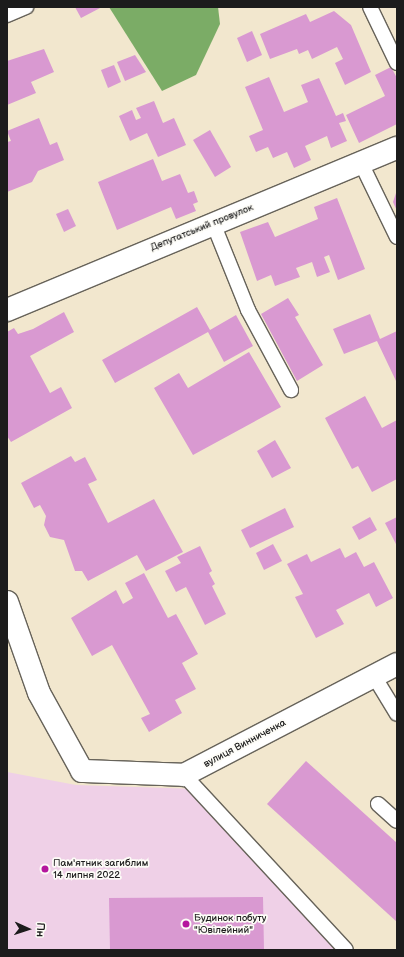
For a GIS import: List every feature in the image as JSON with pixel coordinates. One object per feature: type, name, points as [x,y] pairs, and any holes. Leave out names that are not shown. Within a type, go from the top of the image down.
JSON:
[{"type":"street","name":"Депутатський провулок","points":[[7,310],[213,223],[397,148]]},
{"type":"street","name":"вулиця Винниченка","points":[[7,602],[39,693],[82,771],[184,775],[397,664]]},
{"type":"lane","points":[[7,15],[26,7]]},
{"type":"lane","points":[[370,7],[397,63]]},
{"type":"lane","points":[[361,163],[397,237]]},
{"type":"lane","points":[[213,223],[248,310],[291,390]]},
{"type":"lane","points":[[374,676],[397,714]]},
{"type":"lane","points":[[184,775],[346,950]]},
{"type":"lane","points":[[378,804],[397,821]]},
{"type":"shaded area","points":[[7,772],[76,785],[197,789],[346,950],[7,950]]},
{"type":"green space","points":[[109,7],[218,7],[220,24],[196,75],[162,91]]},
{"type":"building","points":[[75,7],[102,7],[81,18]]},
{"type":"building","points":[[334,11],[351,25],[371,72],[345,85],[335,63],[343,59],[337,47],[312,59],[308,50],[299,54],[297,49],[270,59],[260,34],[306,14],[310,22]]},
{"type":"building","points":[[252,31],[262,55],[247,62],[237,38]]},
{"type":"building","points":[[44,49],[54,72],[31,82],[36,93],[7,105],[7,61]]},
{"type":"building","points":[[135,55],[146,72],[125,81],[117,62]]},
{"type":"building","points":[[114,65],[121,82],[108,88],[101,70]]},
{"type":"building","points":[[391,67],[397,78],[397,124],[359,143],[346,115],[385,96],[375,75]]},
{"type":"building","points":[[269,77],[284,112],[308,102],[301,85],[319,78],[336,116],[343,113],[346,121],[339,123],[347,141],[331,148],[327,136],[305,146],[311,160],[294,168],[287,152],[273,158],[268,147],[256,152],[249,136],[263,130],[245,87]]},
{"type":"building","points":[[154,101],[163,123],[174,118],[186,145],[158,157],[147,133],[130,141],[119,116],[132,110],[136,120],[141,118],[136,108]]},
{"type":"building","points":[[39,118],[50,145],[57,142],[64,160],[38,171],[32,182],[7,192],[7,142],[11,141],[7,131]]},
{"type":"building","points":[[210,130],[231,167],[215,177],[193,140]]},
{"type":"building","points":[[153,159],[162,181],[180,174],[188,193],[194,191],[198,202],[193,204],[196,211],[176,219],[171,207],[117,230],[98,182]]},
{"type":"building","points":[[397,190],[397,211],[393,202]]},
{"type":"building","points":[[337,198],[365,269],[338,280],[329,255],[324,257],[330,272],[317,277],[312,262],[296,268],[300,277],[275,286],[271,275],[257,281],[240,232],[268,222],[275,237],[318,219],[314,207]]},
{"type":"building","points":[[68,209],[76,226],[64,232],[56,214]]},
{"type":"building","points":[[288,298],[299,315],[295,317],[323,365],[297,381],[261,314]]},
{"type":"building","points":[[197,307],[210,330],[236,315],[253,346],[224,362],[208,332],[115,383],[102,360]]},
{"type":"building","points":[[64,312],[74,332],[30,356],[50,393],[61,387],[72,408],[11,442],[7,436],[7,332],[14,328],[18,334],[33,329]]},
{"type":"building","points":[[370,314],[380,339],[397,331],[396,381],[377,341],[344,354],[333,329]]},
{"type":"building","points":[[249,352],[281,407],[193,455],[154,388],[179,373],[188,388]]},
{"type":"building","points":[[365,396],[382,428],[397,420],[397,479],[372,492],[358,466],[352,469],[325,418]]},
{"type":"building","points":[[275,440],[291,468],[272,478],[257,451]]},
{"type":"building","points":[[71,456],[75,462],[85,457],[97,480],[88,484],[108,523],[154,499],[183,552],[146,571],[137,555],[88,581],[82,571],[75,571],[64,540],[50,537],[44,525],[46,516],[40,505],[34,508],[21,483]]},
{"type":"building","points":[[285,508],[294,527],[250,548],[241,530]]},
{"type":"building","points":[[370,517],[377,530],[359,540],[352,527]]},
{"type":"building","points":[[397,517],[397,546],[385,523]]},
{"type":"building","points":[[273,544],[282,561],[264,570],[256,553]]},
{"type":"building","points":[[200,546],[212,571],[209,573],[215,584],[212,586],[226,614],[205,625],[186,587],[176,592],[165,571],[181,563],[177,557]]},
{"type":"building","points":[[340,548],[345,558],[356,552],[364,567],[374,562],[393,598],[376,607],[369,593],[336,610],[344,624],[316,638],[295,597],[303,594],[287,564],[307,554],[311,562]]},
{"type":"building","points":[[144,573],[168,618],[176,614],[198,654],[182,663],[196,689],[175,700],[182,713],[149,732],[141,718],[150,714],[112,645],[92,656],[71,618],[116,590],[123,604],[133,598],[125,583]]},
{"type":"building","points":[[306,761],[397,843],[397,922],[267,804]]},
{"type":"building","name":"Будинок побуту \"Ювілейний\"","points":[[263,897],[264,950],[110,950],[109,898]]},
{"type":"place","name":"Пам'ятник загиблим 14 липня 2022","points":[[45,869]]},
{"type":"place","name":"Будинок побуту \"Ювілейний\"","points":[[186,924]]}]
